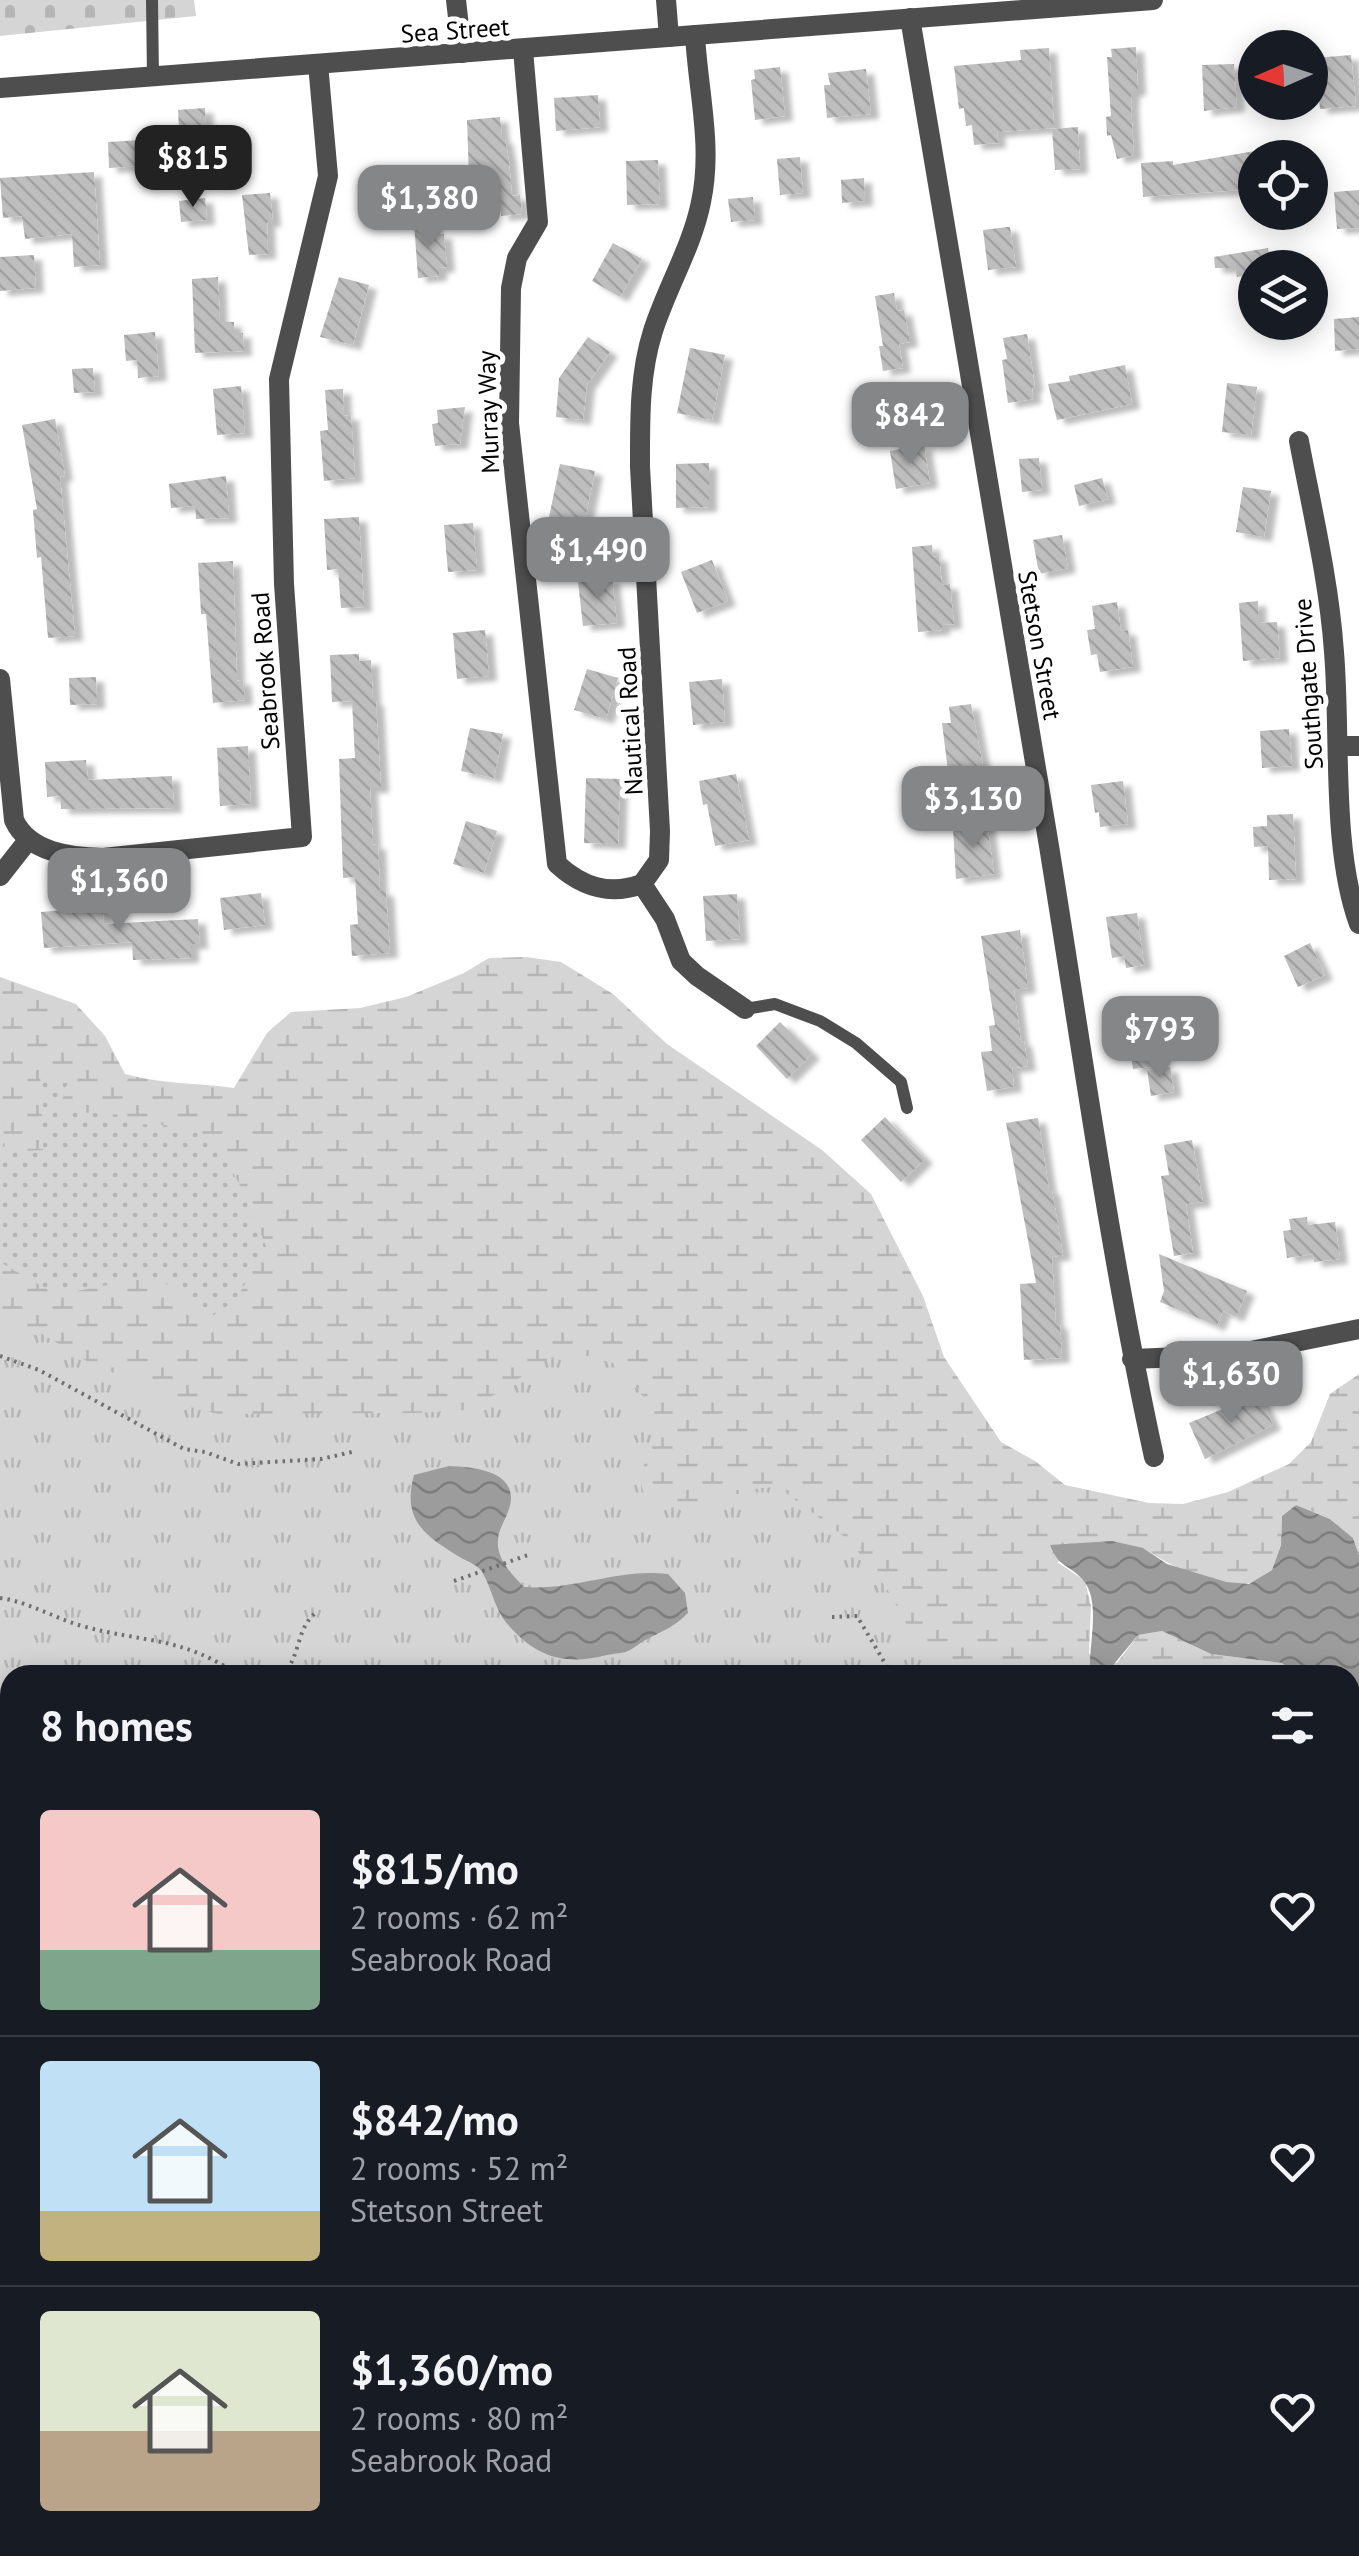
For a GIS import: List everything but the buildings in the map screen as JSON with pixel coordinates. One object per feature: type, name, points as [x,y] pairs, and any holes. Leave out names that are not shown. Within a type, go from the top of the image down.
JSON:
[{"type":"street","points":[[456,0],[462,54]]},
{"type":"street","points":[[666,0],[669,37]]},
{"type":"street","name":"Sea Street","points":[[0,88],[524,50],[1023,5],[1153,0]]},
{"type":"street","name":"Stetson Street","points":[[910,18],[1132,1359],[1154,1458]]},
{"type":"street","name":"Nautical Road","points":[[642,884],[659,860],[660,831],[640,414],[644,364],[654,328],[701,202],[706,140],[695,35]]},
{"type":"street","name":"Murray Way","points":[[524,50],[538,222],[517,258],[511,288],[509,423],[557,864],[583,885],[619,890],[642,884]]},
{"type":"street","name":"Seabrook Road","points":[[28,839],[70,856],[103,858],[302,837],[284,584],[279,380],[328,176],[318,64]]},
{"type":"street","name":"Southgate Drive","points":[[1300,441],[1349,746],[1344,856],[1350,900],[1359,924]]},
{"type":"street","points":[[0,679],[14,820],[28,839],[0,876]]},
{"type":"street","points":[[642,884],[664,919],[681,961],[745,1009]]},
{"type":"street","points":[[1132,1359],[1232,1355],[1359,1330]]},
{"type":"lane","points":[[152,0],[153,77]]},
{"type":"lane","points":[[745,1009],[775,1004],[820,1021],[856,1043],[901,1082],[907,1108]]},
{"type":"path","points":[[0,1356],[39,1370],[184,1449],[214,1454],[226,1461],[238,1464],[322,1459],[352,1452]]},
{"type":"path","points":[[454,1581],[528,1555]]},
{"type":"path","points":[[0,1598],[102,1631],[158,1639],[200,1651],[222,1665]]},
{"type":"path","points":[[290,1665],[304,1626],[318,1611]]},
{"type":"path","points":[[832,1617],[857,1616],[886,1665]]},
{"type":"green space","points":[[0,0],[194,0],[196,16],[0,36]]},
{"type":"green space","points":[[526,957],[561,962],[613,994],[667,1044],[822,1150],[871,1194],[923,1296],[944,1357],[1001,1442],[1035,1461],[1065,1485],[1149,1503],[1183,1504],[1228,1492],[1289,1464],[1311,1442],[1330,1394],[1359,1374],[1359,1555],[1353,1538],[1330,1519],[1296,1505],[1282,1516],[1281,1545],[1272,1570],[1250,1583],[1209,1580],[1143,1548],[1057,1562],[1085,1581],[1091,1606],[1089,1654],[1117,1663],[1138,1635],[1162,1631],[1211,1654],[1284,1665],[939,1665],[849,1540],[778,1487],[676,1507],[658,1505],[644,1494],[639,1477],[657,1434],[654,1409],[613,1363],[576,1353],[557,1353],[465,1410],[218,1414],[158,1398],[128,1377],[98,1368],[39,1332],[0,1316],[0,977],[76,1004],[105,1036],[125,1074],[234,1088],[267,1033],[291,1012],[360,1008],[406,997],[489,958]]},
{"type":"green space","points":[[40,1072],[57,1079],[77,1079],[66,1086],[60,1111],[123,1115],[138,1124],[179,1126],[206,1137],[224,1157],[266,1246],[236,1300],[208,1319],[163,1281],[148,1277],[67,1293],[50,1291],[0,1262],[0,1080],[5,1152],[43,1150]]},
{"type":"green space","points":[[0,1293],[532,1302],[1061,1665],[0,1665]]},
{"type":"water","points":[[449,1466],[482,1470],[508,1486],[511,1496],[498,1539],[499,1553],[524,1587],[560,1586],[632,1574],[668,1574],[685,1593],[688,1613],[622,1653],[566,1659],[543,1653],[521,1638],[505,1620],[480,1570],[428,1535],[414,1516],[414,1475]]},
{"type":"water","points":[[1296,1505],[1330,1519],[1353,1538],[1359,1555],[1359,1665],[1284,1665],[1211,1654],[1162,1631],[1138,1635],[1113,1665],[1090,1665],[1092,1599],[1083,1580],[1057,1558],[1050,1545],[1112,1541],[1143,1548],[1167,1564],[1226,1582],[1249,1584],[1272,1570],[1281,1545],[1282,1516]]}]
